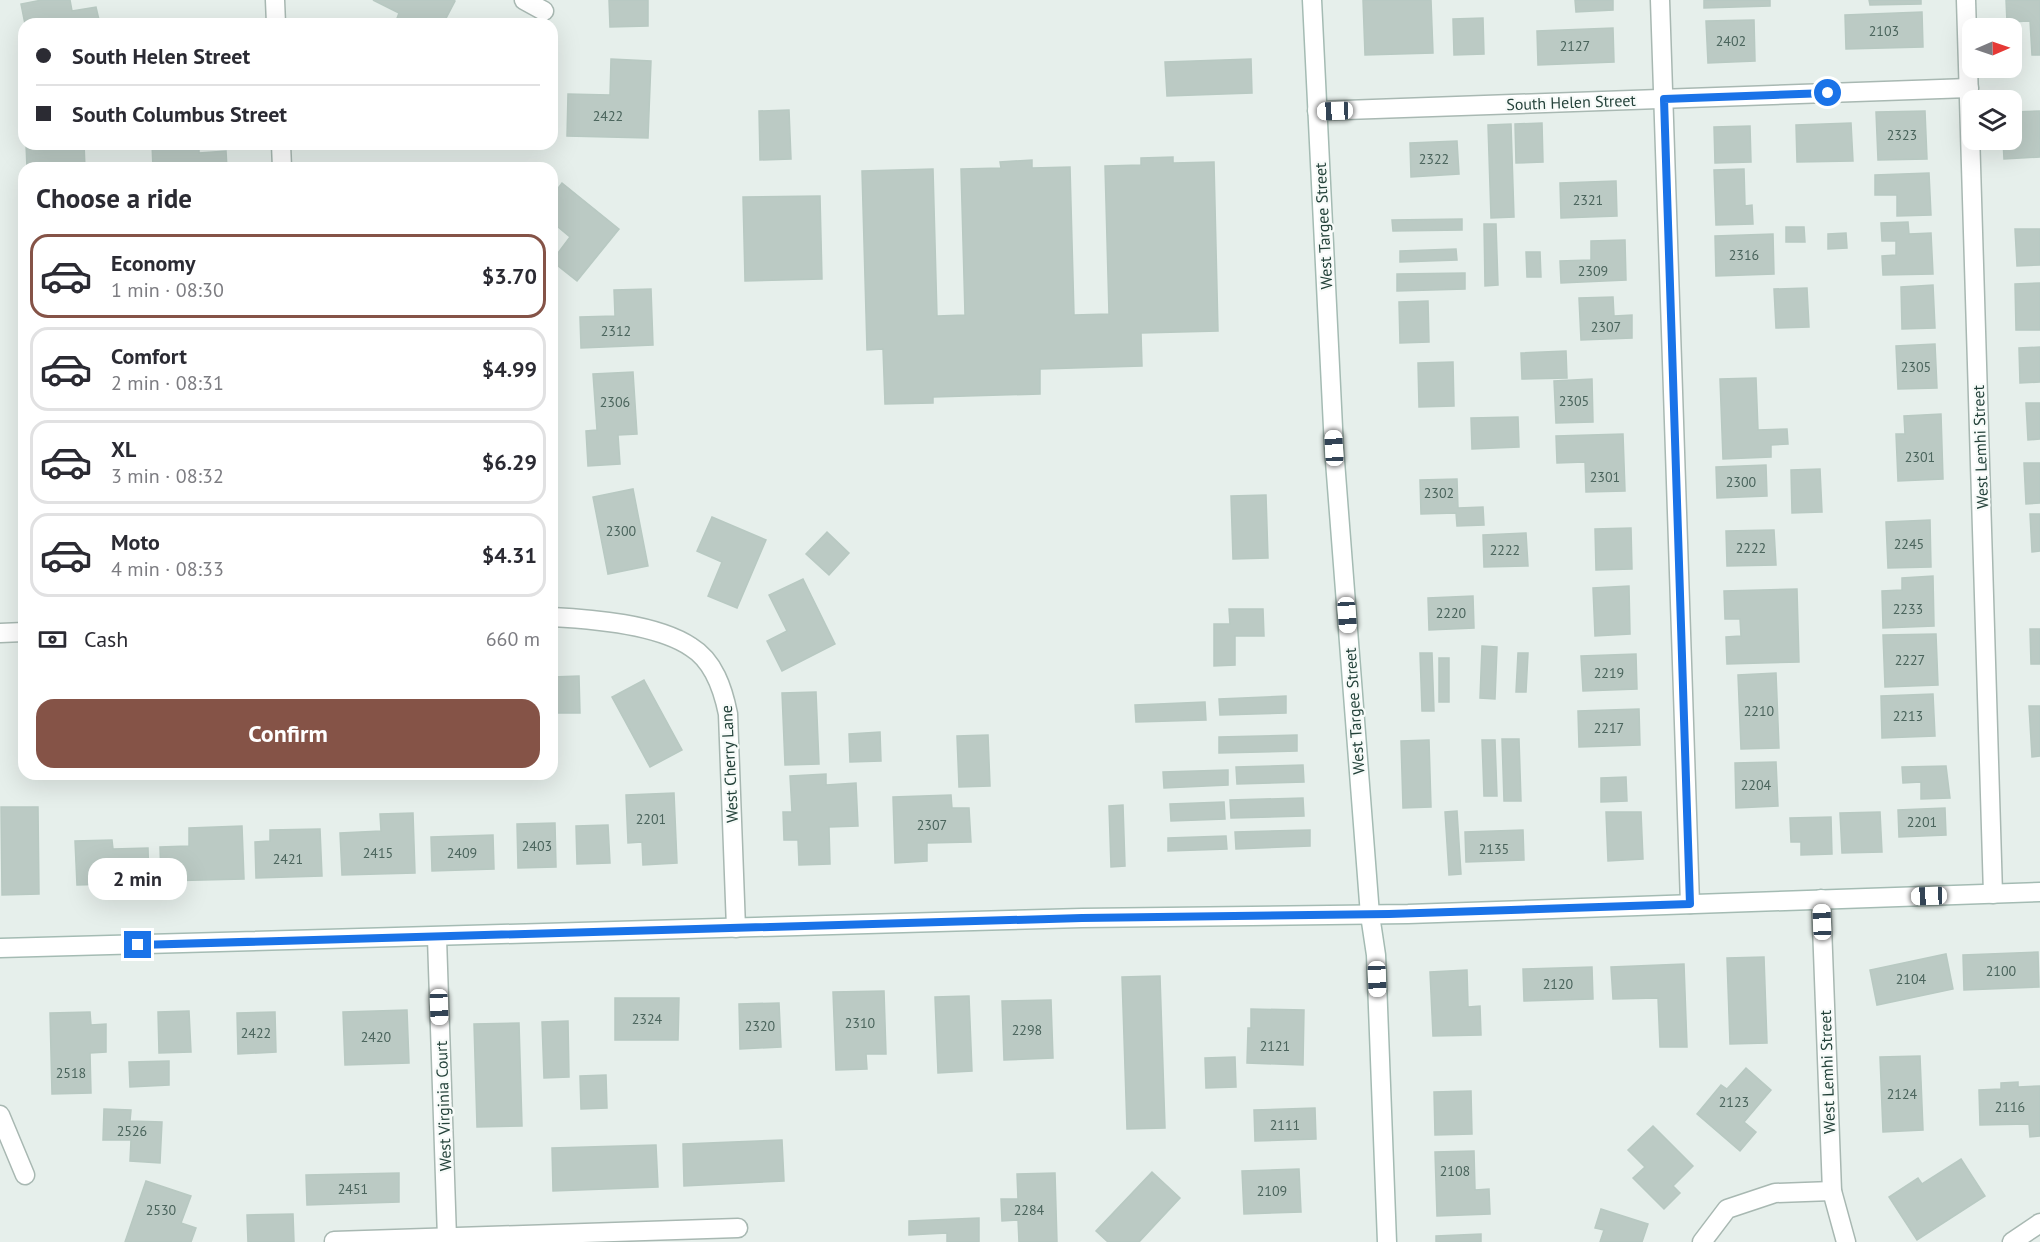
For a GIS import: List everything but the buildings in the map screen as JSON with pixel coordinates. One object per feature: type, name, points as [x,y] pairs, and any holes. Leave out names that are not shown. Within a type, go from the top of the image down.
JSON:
[{"type":"street","points":[[275,0],[276,18]]},
{"type":"street","points":[[524,0],[544,11]]},
{"type":"street","name":"West Targee Street","points":[[1311,0],[1334,448],[1370,915],[1376,955],[1387,1242]]},
{"type":"street","points":[[1660,0],[1690,904]]},
{"type":"street","name":"West Lemhi Street","points":[[1966,0],[1993,894]]},
{"type":"street","name":"South Helen Street","points":[[1317,111],[1969,88]]},
{"type":"street","name":"West Cherry Lane","points":[[558,617],[600,619],[671,637],[693,647],[711,667],[724,690],[728,714],[736,928]]},
{"type":"street","points":[[0,633],[18,632]]},
{"type":"street","points":[[0,948],[437,938],[1082,918],[1370,915],[2040,892]]},
{"type":"street","name":"West Lemhi Street","points":[[1821,899],[1832,1191],[1846,1242]]},
{"type":"street","name":"West Virginia Court","points":[[437,938],[447,1238]]},
{"type":"street","points":[[0,1115],[25,1175]]},
{"type":"street","points":[[1702,1242],[1727,1209],[1774,1193],[1832,1191]]},
{"type":"street","points":[[2012,1242],[2040,1223]]},
{"type":"street","points":[[334,1241],[738,1228]]},
{"type":"route","points":[[138,945],[1082,918],[1389,914],[1690,904],[1664,99],[1828,93]]}]
